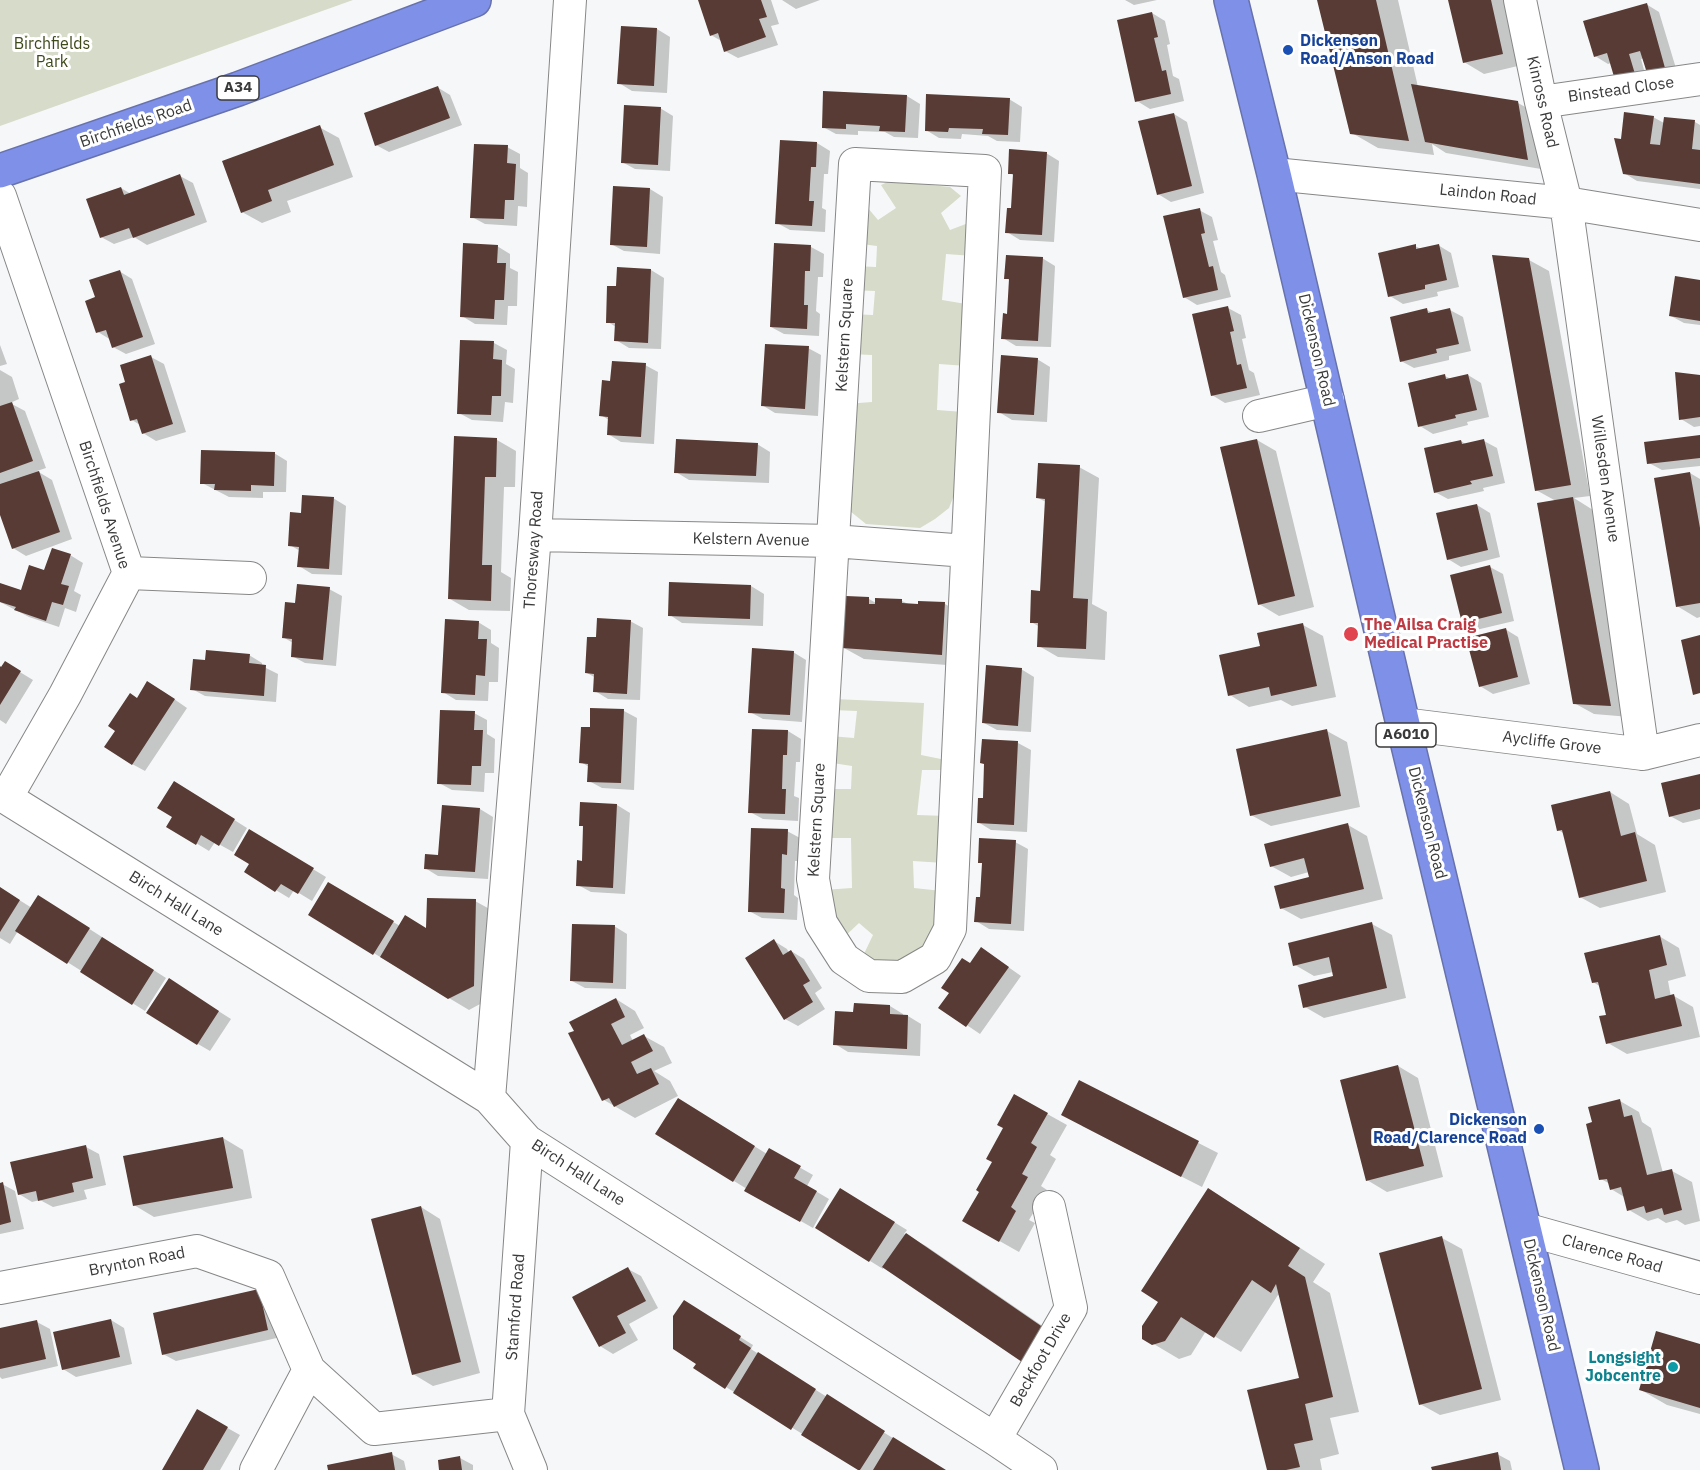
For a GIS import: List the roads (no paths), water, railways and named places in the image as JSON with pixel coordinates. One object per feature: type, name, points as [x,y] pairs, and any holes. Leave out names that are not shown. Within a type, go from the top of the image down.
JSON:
[{"type":"highway","name":"Birchfields Road","points":[[0,171],[237,88],[474,0]]},
{"type":"highway","name":"Dickenson Road","points":[[1231,0],[1582,1470]]},
{"type":"street","name":"Thoresway Road","points":[[489,1098],[535,535],[570,0]]},
{"type":"street","name":"Kinross Road","points":[[1520,0],[1541,102],[1566,203]]},
{"type":"street","name":"Binstead Close","points":[[1541,102],[1700,79]]},
{"type":"street","name":"Kelstern Square","points":[[855,164],[985,171],[985,448],[967,551],[950,929],[935,958],[902,977],[869,976],[843,959],[821,923],[813,879],[833,541],[855,164]]},
{"type":"street","name":"Laindon Road","points":[[1274,174],[1566,203],[1700,225]]},
{"type":"street","name":"Birchfields Avenue","points":[[0,196],[129,573],[65,695],[3,796]]},
{"type":"street","name":"Willesden Avenue","points":[[1566,203],[1642,754]]},
{"type":"street","points":[[1259,416],[1328,400]]},
{"type":"street","name":"Kelstern Avenue","points":[[535,535],[833,541],[967,551]]},
{"type":"street","points":[[129,573],[250,578]]},
{"type":"street","name":"Aycliffe Grove","points":[[1404,724],[1642,754],[1700,740]]},
{"type":"street","name":"Birch Hall Lane","points":[[3,796],[489,1098],[527,1141],[1041,1470]]},
{"type":"street","name":"Stamford Road","points":[[527,1141],[508,1414],[531,1470]]},
{"type":"street","name":"Beckfoot Drive","points":[[995,1439],[1071,1308],[1049,1207]]},
{"type":"street","name":"Clarence Road","points":[[1525,1229],[1700,1278]]},
{"type":"street","name":"Brynton Road","points":[[0,1288],[197,1251],[268,1276],[309,1370],[374,1429],[508,1414]]},
{"type":"street","points":[[256,1470],[309,1370]]},
{"type":"place","name":"Dickenson Road/Anson Road","points":[[1288,50]]},
{"type":"place","name":"The Ailsa Craig Medical Practise","points":[[1351,634]]},
{"type":"place","name":"Dickenson Road/Clarence Road","points":[[1539,1129]]},
{"type":"place","name":"Longsight Jobcentre","points":[[1673,1367]]},
{"type":"park label","name":"Birchfields Park","points":[[52,53]]}]
